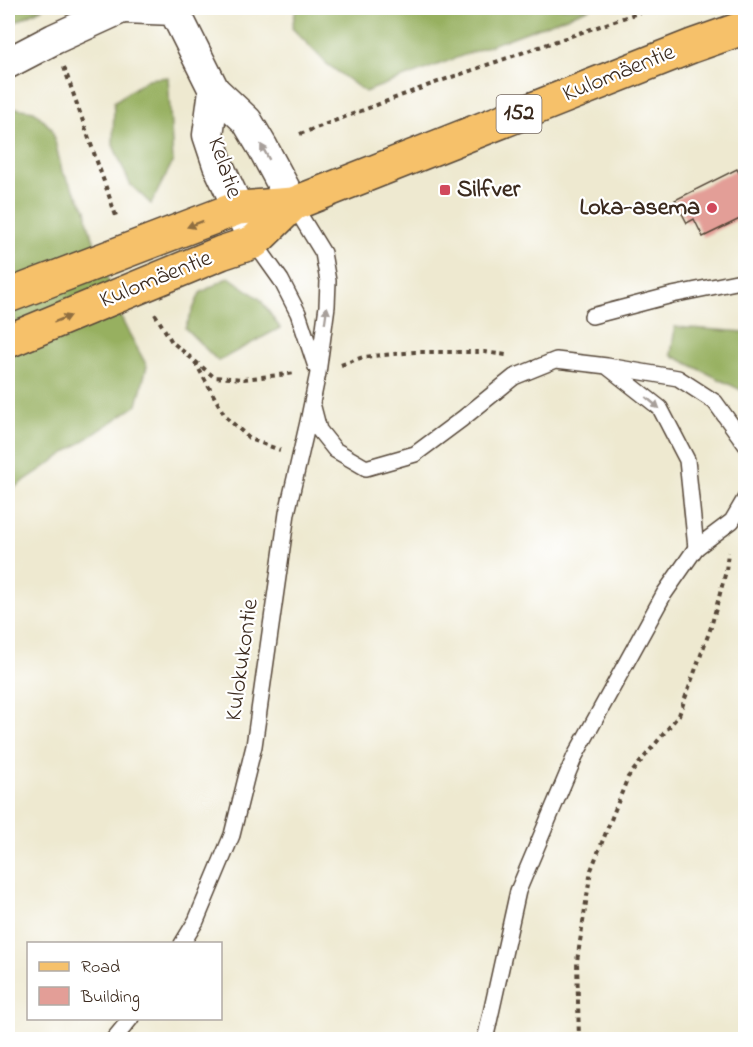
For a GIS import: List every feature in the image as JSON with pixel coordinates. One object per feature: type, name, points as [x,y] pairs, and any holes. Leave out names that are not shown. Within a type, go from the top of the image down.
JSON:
[{"type":"main road","name":"Kulomäentie","points":[[8,296],[238,208],[293,204],[692,45],[746,27]]},
{"type":"main road","name":"Kulomäentie","points":[[8,341],[221,253],[254,242],[293,204]]},
{"type":"street","name":"Kelatie","points":[[8,63],[54,39],[123,8],[174,10],[214,90],[247,121],[293,204]]},
{"type":"street","name":"Kelatie","points":[[214,90],[208,135],[218,165],[254,242]]},
{"type":"lane","name":"Kulokukontie","points":[[183,942],[196,921],[232,835],[254,746],[287,513],[318,373],[328,281],[323,253],[293,204]]},
{"type":"lane","points":[[254,242],[280,280],[298,313],[318,373]]},
{"type":"lane","points":[[592,316],[746,279]]},
{"type":"lane","points":[[312,402],[319,430],[334,450],[366,468],[415,454],[514,377],[556,360],[678,378],[715,402],[746,445]]},
{"type":"lane","points":[[607,366],[660,408],[687,460],[696,549]]},
{"type":"lane","points":[[485,1040],[518,891],[581,746],[664,594],[696,549],[732,521],[746,497]]},
{"type":"lane","points":[[113,1040],[129,1020]]},
{"type":"path","points":[[300,134],[432,84],[652,8]]},
{"type":"path","points":[[54,39],[116,216]]},
{"type":"path","points":[[153,308],[172,342],[214,376],[244,379],[318,373],[363,357],[415,352],[484,352],[507,355]]},
{"type":"path","points":[[193,359],[225,416],[250,440],[300,457]]},
{"type":"path","points":[[579,1040],[577,961],[591,870],[628,777],[679,715],[711,627],[726,571],[732,521]]},
{"type":"green space","points":[[8,8],[43,8],[8,26]]},
{"type":"green space","points":[[296,8],[591,8],[365,92],[327,64],[292,28]]},
{"type":"green space","points":[[168,77],[173,161],[151,204],[130,184],[113,145],[114,102],[148,79]]},
{"type":"green space","points":[[8,107],[34,111],[52,129],[62,171],[86,209],[88,224],[124,324],[147,366],[137,405],[8,493]]},
{"type":"green space","points":[[229,277],[260,299],[280,328],[218,361],[185,328],[200,293]]},
{"type":"green space","points":[[675,327],[745,332],[745,394],[671,355]]},
{"type":"building","name":"Loka-asema","points":[[737,169],[746,186],[746,216],[703,237],[694,219],[687,223],[675,200]]},
{"type":"place","name":"Silfver","points":[[445,190]]},
{"type":"place","name":"Loka-asema","points":[[712,208]]}]
